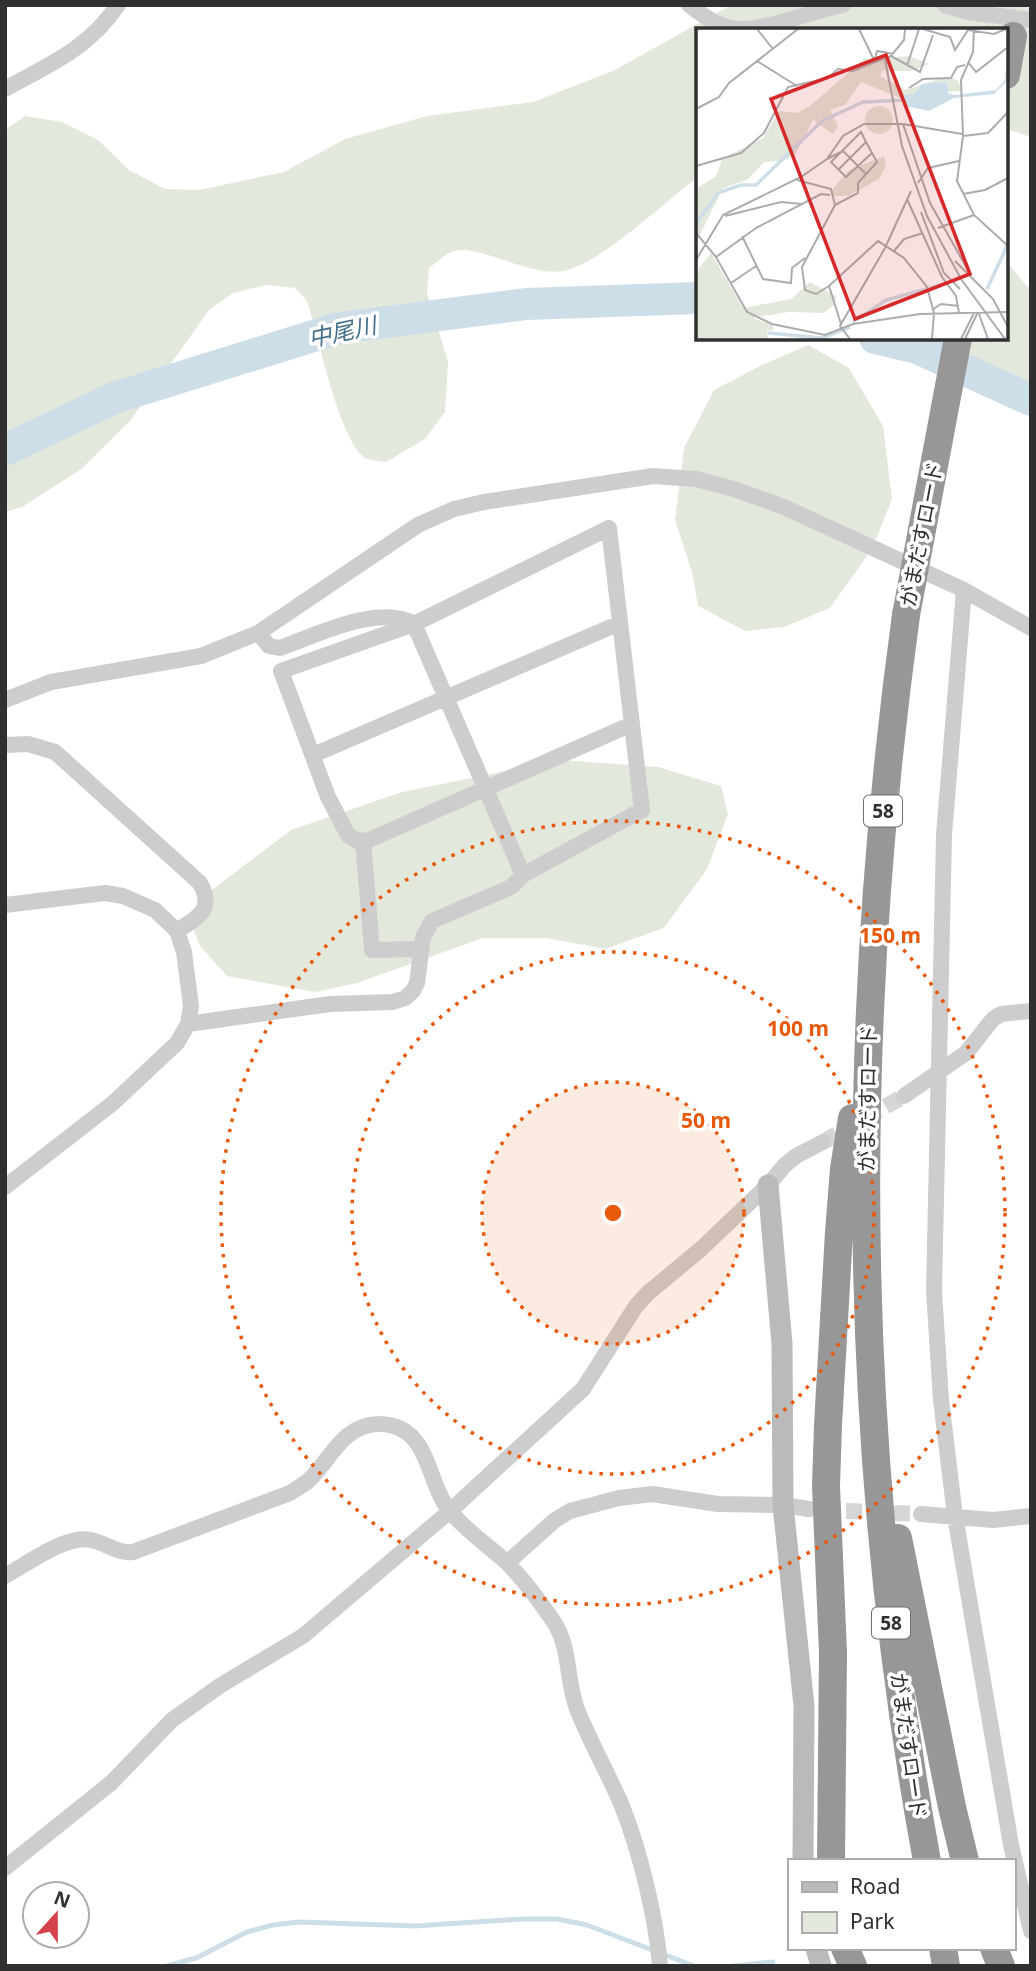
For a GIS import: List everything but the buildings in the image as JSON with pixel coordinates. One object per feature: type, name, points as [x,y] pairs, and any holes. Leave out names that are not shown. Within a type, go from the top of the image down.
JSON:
[{"type":"highway","points":[[1008,69],[1022,28]]},
{"type":"highway","name":"がまだすロード","points":[[927,1859],[887,1591],[871,1384],[866,1216],[868,1008],[887,761],[906,615],[958,340]]},
{"type":"highway","points":[[831,1859],[833,1664],[826,1486],[828,1425],[844,1169],[868,1008]]},
{"type":"highway","points":[[871,1384],[900,1547],[965,1859]]},
{"type":"highway","points":[[846,1950],[853,1966]]},
{"type":"street","points":[[5,89],[77,50],[104,26],[118,5]]},
{"type":"street","points":[[689,5],[714,22],[733,28]]},
{"type":"street","points":[[754,28],[844,5]]},
{"type":"street","points":[[945,5],[1022,28]]},
{"type":"street","points":[[5,700],[51,682],[201,656],[258,633],[418,525],[454,509],[653,476],[696,479],[784,507],[964,590],[1031,628]]},
{"type":"street","points":[[188,1024],[330,1004],[393,1002],[405,998],[417,983],[420,949],[432,921],[511,887],[523,875],[642,810],[632,724],[620,623],[608,528],[414,624],[281,671],[328,797],[348,835],[363,841],[632,724]]},
{"type":"street","points":[[964,590],[944,835],[934,1291],[941,1400],[954,1516],[1013,1859]]},
{"type":"street","points":[[258,633],[269,646],[280,648],[354,622],[378,617],[398,617],[414,624],[523,875]]},
{"type":"street","points":[[313,755],[620,623]]},
{"type":"street","points":[[5,745],[28,744],[55,752],[194,877],[205,893],[205,908],[200,915],[177,931]]},
{"type":"street","points":[[363,841],[372,950],[420,949]]},
{"type":"street","points":[[5,905],[105,893],[123,896],[155,910],[177,931],[188,972],[191,1006],[188,1024],[177,1043],[113,1103],[5,1187]]},
{"type":"street","points":[[904,1096],[966,1053],[993,1019],[1001,1014],[1031,1011]]},
{"type":"street","points":[[5,1868],[111,1783],[172,1720],[221,1685],[303,1636],[450,1511],[583,1389],[636,1306],[648,1293],[701,1249],[768,1185],[785,1164],[823,1142]]},
{"type":"street","points":[[768,1185],[782,1344],[783,1505],[804,1706],[803,1859]]},
{"type":"street","points":[[5,1576],[70,1540],[93,1540],[117,1550],[134,1552],[290,1493],[307,1482],[336,1444],[363,1428],[380,1424],[397,1428],[423,1449],[440,1497],[450,1511],[507,1563],[554,1623],[565,1644],[576,1706],[622,1808],[645,1881],[659,1958]]},
{"type":"street","points":[[507,1563],[555,1520],[588,1505],[652,1494],[718,1504],[783,1505],[809,1509]]},
{"type":"street","points":[[921,1514],[993,1520],[1031,1516]]},
{"type":"street","points":[[1015,1865],[1031,1931]]},
{"type":"green space","points":[[731,5],[1022,5],[1031,9],[1031,137],[1008,130],[1008,28],[696,28],[696,179],[616,243],[599,255],[567,270],[537,270],[490,255],[462,250],[451,252],[429,268],[427,293],[448,362],[445,412],[425,439],[386,462],[365,458],[355,447],[338,409],[307,301],[295,288],[266,285],[233,293],[209,310],[130,421],[80,470],[22,507],[5,512],[5,130],[25,116],[62,122],[98,140],[129,170],[165,189],[199,190],[284,172],[345,139],[427,116],[533,102],[615,70]]},
{"type":"green space","points":[[1008,263],[1031,291],[1031,410],[1003,392],[943,340],[1008,340]]},
{"type":"green space","points":[[808,345],[849,368],[883,426],[892,499],[872,549],[830,608],[784,627],[745,631],[698,606],[692,572],[675,520],[684,448],[714,390]]},
{"type":"green space","points":[[560,760],[658,767],[721,786],[728,814],[707,869],[664,928],[605,949],[546,938],[483,938],[357,983],[315,992],[227,976],[200,946],[191,923],[209,892],[291,830],[402,792]]},
{"type":"waterway","name":"中尾川","points":[[5,450],[114,398],[339,328],[526,304],[696,298]]},
{"type":"waterway","name":"中尾川","points":[[883,340],[917,348],[1031,400]]},
{"type":"waterway","points":[[167,1966],[196,1958],[247,1932],[273,1925],[299,1922],[415,1926],[522,1919],[557,1919],[587,1925],[694,1966]]},
{"type":"waterway","points":[[732,1966],[773,1962]]},
{"type":"tunnel","points":[[823,1142],[904,1096]]},
{"type":"tunnel","points":[[822,1510],[921,1514]]}]
